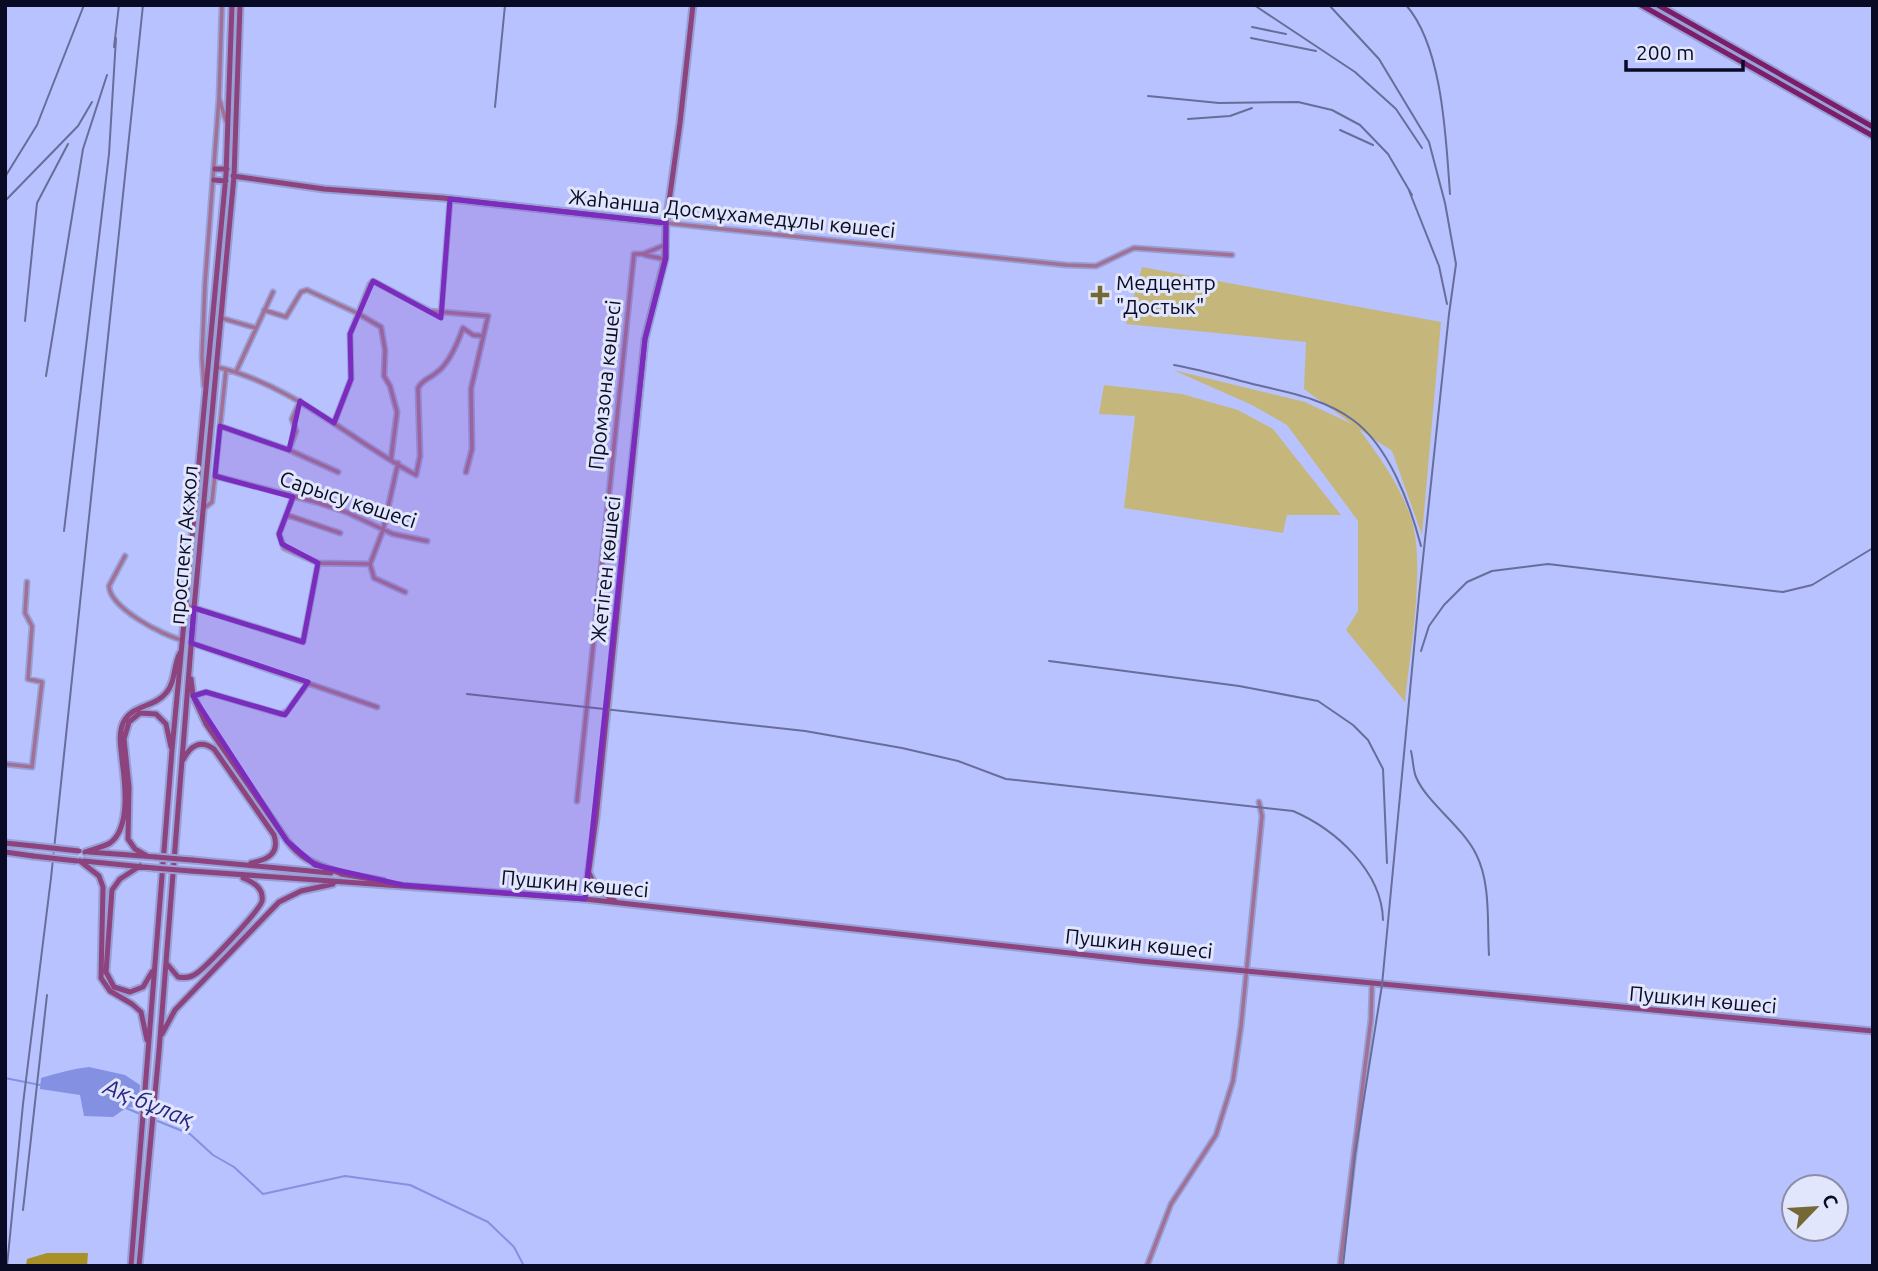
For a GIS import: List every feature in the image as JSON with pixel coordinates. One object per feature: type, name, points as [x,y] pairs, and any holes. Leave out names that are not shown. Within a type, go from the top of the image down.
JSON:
[{"type":"main road","name":"проспект Акжол","points":[[131,1266],[172,750],[226,175],[232,5]]},
{"type":"main road","name":"проспект Акжол","points":[[139,1266],[194,608],[234,176],[240,5]]},
{"type":"main road","name":"Жетіген көшесі","points":[[585,899],[644,350],[665,259],[666,223],[693,5]]},
{"type":"main road","points":[[1639,5],[1873,136]]},
{"type":"main road","points":[[1658,5],[1873,127]]},
{"type":"main road","points":[[215,169],[226,175]]},
{"type":"main road","name":"Жаһанша Досмұхамедұлы көшесі","points":[[226,175],[324,189],[450,199],[666,223]]},
{"type":"main road","points":[[214,180],[226,175]]},
{"type":"main road","points":[[82,851],[113,841],[119,833],[123,824],[125,789],[122,725],[131,712],[165,695],[170,688],[181,650]]},
{"type":"main road","points":[[189,666],[193,696],[206,724],[292,847],[315,865],[342,874]]},
{"type":"main road","points":[[147,856],[135,849],[128,839],[130,796],[124,739],[129,722],[140,713],[156,714],[166,724],[172,750]]},
{"type":"main road","points":[[181,763],[186,753],[196,745],[214,749],[274,835],[276,846],[271,857],[244,864]]},
{"type":"main road","points":[[5,843],[342,874],[403,885]]},
{"type":"main road","points":[[5,852],[236,875],[403,885]]},
{"type":"main road","points":[[79,861],[99,876],[104,891],[101,978],[110,991],[141,1012],[148,1047]]},
{"type":"main road","points":[[140,866],[120,878],[113,890],[106,972],[114,987],[135,991],[147,982],[155,962]]},
{"type":"main road","points":[[589,872],[596,888],[617,903]]},
{"type":"main road","points":[[166,964],[178,977],[194,975],[259,907],[262,901],[258,886],[236,875]]},
{"type":"main road","points":[[159,1051],[162,1033],[175,1010],[279,902],[302,891],[339,883]]},
{"type":"main road","name":"Пушкин көшесі","points":[[403,885],[585,899],[1245,971],[1873,1031]]},
{"type":"street","points":[[205,393],[202,357],[205,284],[215,169],[222,5]]},
{"type":"street","points":[[219,98],[228,130]]},
{"type":"street","points":[[441,313],[450,199]]},
{"type":"street","name":"Жаһанша Досмұхамедұлы көшесі","points":[[666,223],[1066,265],[1096,266],[1134,248],[1232,256]]},
{"type":"street","points":[[643,254],[666,244]]},
{"type":"street","name":"Промзона көшесі","points":[[577,800],[634,254],[643,254]]},
{"type":"street","points":[[643,254],[665,259]]},
{"type":"street","points":[[334,423],[352,374],[349,340],[357,313],[373,281],[430,311],[488,316],[471,390],[472,449],[466,472]]},
{"type":"street","points":[[264,310],[286,317],[301,292],[307,290],[381,327],[385,350],[384,376],[393,393],[397,412],[391,459]]},
{"type":"street","points":[[236,372],[273,292]]},
{"type":"street","points":[[217,367],[236,372],[300,401],[416,475],[420,457],[418,388],[424,379],[441,368],[458,341],[466,316]]},
{"type":"street","points":[[221,318],[256,328]]},
{"type":"street","points":[[463,328],[473,335],[483,336]]},
{"type":"street","points":[[203,509],[212,502],[226,370]]},
{"type":"street","points":[[289,450],[296,431],[292,419],[300,401]]},
{"type":"street","points":[[220,426],[289,450],[338,472]]},
{"type":"street","points":[[398,464],[383,530],[370,564],[374,578],[405,592]]},
{"type":"street","name":"Сарысу көшесі","points":[[215,476],[346,512],[393,534],[427,541]]},
{"type":"street","points":[[293,496],[279,534],[284,548],[318,563],[370,564]]},
{"type":"street","points":[[287,515],[340,533]]},
{"type":"street","points":[[125,556],[109,586],[112,598],[152,629],[182,640]]},
{"type":"street","points":[[187,605],[303,642],[318,563]]},
{"type":"street","points":[[5,764],[32,766],[41,696],[42,682],[27,679],[32,626],[25,613],[27,582]]},
{"type":"street","points":[[191,643],[377,706]]},
{"type":"street","points":[[193,696],[206,692],[281,714],[287,711],[308,682]]},
{"type":"street","points":[[1147,1266],[1171,1204],[1216,1135],[1234,1081],[1262,816],[1259,802]]},
{"type":"street","points":[[1340,1266],[1371,1019],[1372,984]]},
{"type":"highlighted area","points":[[450,199],[666,223],[666,258],[645,339],[585,899],[403,885],[315,865],[287,841],[193,696],[206,692],[285,715],[308,682],[191,643],[194,608],[303,642],[318,563],[282,544],[279,534],[293,497],[215,476],[220,426],[289,450],[300,401],[334,423],[351,379],[350,334],[373,281],[441,318]]},
{"type":"shaded area","points":[[1142,267],[1441,322],[1422,535],[1392,451],[1359,429],[1395,482],[1411,518],[1415,537],[1416,608],[1405,702],[1346,630],[1358,611],[1358,521],[1287,425],[1252,405],[1173,370],[1305,402],[1352,424],[1304,389],[1306,342],[1126,324]]},
{"type":"shaded area","points":[[1104,385],[1182,394],[1238,410],[1273,429],[1341,515],[1287,515],[1283,533],[1124,508],[1135,416],[1099,414]]},
{"type":"shaded area","points":[[47,1253],[88,1253],[87,1266],[26,1266],[27,1259]]},
{"type":"water","points":[[89,1067],[125,1075],[140,1085],[139,1106],[126,1108],[113,1117],[84,1116],[80,1095],[40,1089],[41,1078]]},
{"type":"waterway","name":"Ақ-бұлақ","points":[[5,1078],[40,1085]]},
{"type":"waterway","name":"Ақ-бұлақ","points":[[126,1108],[140,1114]]},
{"type":"waterway","name":"Ақ-бұлақ","points":[[155,1120],[190,1134],[213,1155],[234,1167],[263,1194],[345,1176],[410,1185],[488,1222],[514,1247],[524,1266]]},
{"type":"railway","points":[[5,177],[37,125],[84,5]]},
{"type":"railway","points":[[114,47],[119,5]]},
{"type":"railway","points":[[7,1266],[23,1104],[51,878],[143,5]]},
{"type":"railway","points":[[495,107],[505,5]]},
{"type":"railway","points":[[1254,5],[1355,72],[1396,109],[1422,148]]},
{"type":"railway","points":[[1329,5],[1379,59],[1429,142],[1445,203],[1456,264],[1419,596],[1382,985],[1355,1155],[1343,1266]]},
{"type":"railway","points":[[1406,5],[1428,45],[1435,69],[1444,122],[1450,194]]},
{"type":"railway","points":[[1252,27],[1286,34]]},
{"type":"railway","points":[[64,531],[109,154],[116,38]]},
{"type":"railway","points":[[1251,38],[1316,51]]},
{"type":"railway","points":[[46,376],[83,149],[107,75]]},
{"type":"railway","points":[[1148,96],[1219,103],[1298,102],[1332,110],[1360,125],[1388,154],[1412,195]]},
{"type":"railway","points":[[5,201],[78,126],[92,102]]},
{"type":"railway","points":[[1188,119],[1230,116],[1252,108]]},
{"type":"railway","points":[[1340,130],[1373,145]]},
{"type":"railway","points":[[25,321],[37,203],[68,144]]},
{"type":"railway","points":[[1408,188],[1439,266],[1447,304]]},
{"type":"railway","points":[[1174,365],[1307,398],[1331,407],[1353,420],[1366,431],[1387,460],[1411,512],[1421,546]]},
{"type":"railway","points":[[1421,651],[1429,626],[1444,605],[1467,582],[1492,571],[1548,564],[1783,592],[1812,585],[1873,548]]},
{"type":"railway","points":[[1049,661],[1239,686],[1318,701],[1353,725],[1368,740],[1383,769],[1387,863]]},
{"type":"railway","points":[[467,694],[805,731],[958,761],[1006,779],[1293,811],[1325,829],[1353,854],[1374,885],[1381,902],[1383,920]]},
{"type":"railway","points":[[1411,751],[1415,774],[1421,787],[1470,844],[1481,865],[1486,890],[1489,955]]},
{"type":"railway","points":[[23,1210],[47,995]]},
{"type":"place","name":"Медцентр \"Достык\"","points":[[1100,295]]}]
